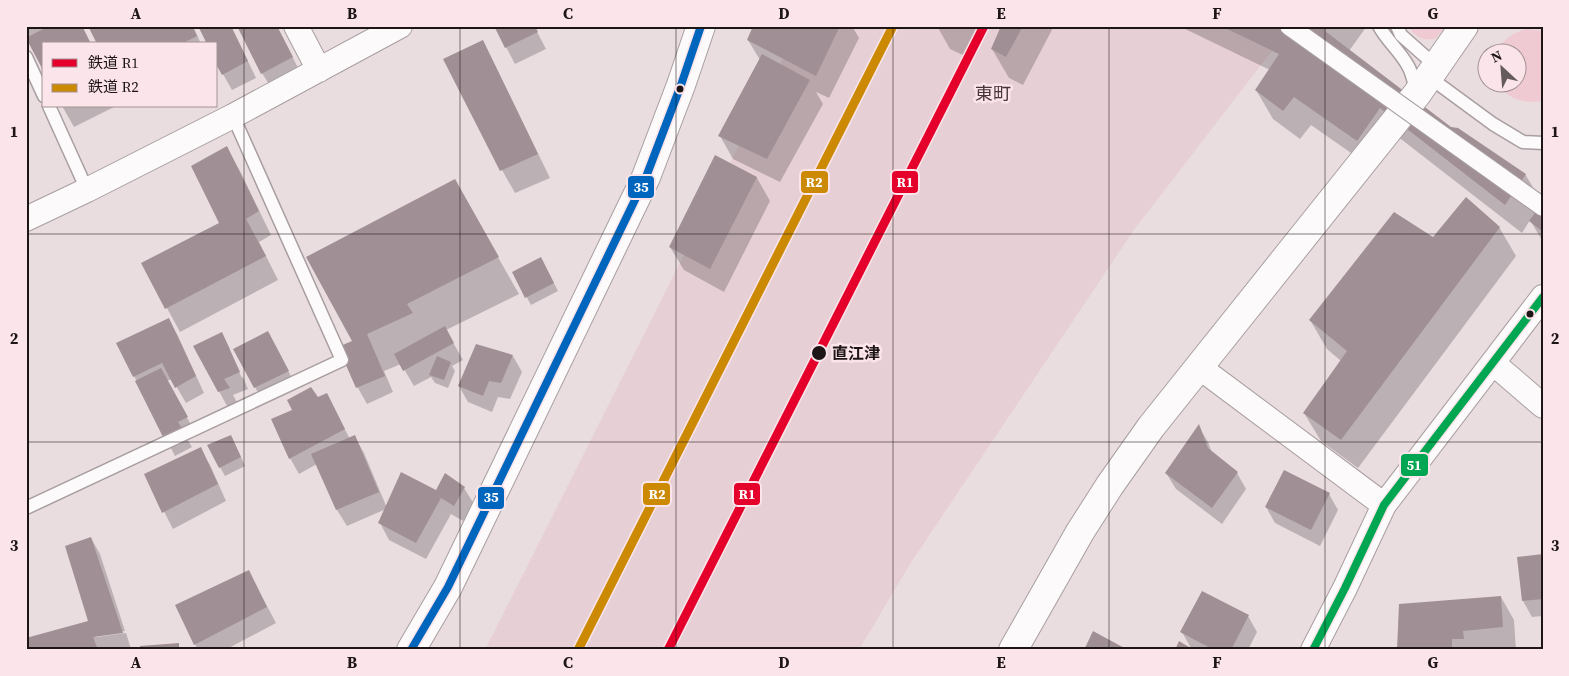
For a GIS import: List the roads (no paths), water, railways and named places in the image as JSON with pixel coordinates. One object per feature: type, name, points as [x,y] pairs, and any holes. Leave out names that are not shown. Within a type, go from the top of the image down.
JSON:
[{"type":"street","points":[[296,26],[318,70]]},
{"type":"street","points":[[26,219],[233,116],[400,26]]},
{"type":"street","points":[[411,650],[448,587],[646,177],[701,26]]},
{"type":"street","points":[[1289,26],[1543,207]]},
{"type":"street","points":[[1013,650],[1080,532],[1151,427],[1427,79],[1464,26]]},
{"type":"street","points":[[1313,650],[1384,505],[1543,297]]},
{"type":"street","points":[[1493,363],[1543,406]]},
{"type":"street","points":[[1199,367],[1384,505]]},
{"type":"lane","points":[[1379,26],[1410,68],[1523,142],[1543,143]]},
{"type":"lane","points":[[1397,26],[1427,79]]},
{"type":"lane","points":[[26,58],[42,92]]},
{"type":"lane","points":[[50,108],[87,190]]},
{"type":"lane","points":[[26,508],[342,360],[233,116]]},
{"type":"railway","points":[[747,316],[893,26]]},
{"type":"rail line","name":"R2","points":[[578,650],[893,26]]},
{"type":"rail line","name":"R1","points":[[668,650],[984,26]]},
{"type":"place","name":"直江津","points":[[819,353]]},
{"type":"district","name":"東町","points":[[993,93]]}]
